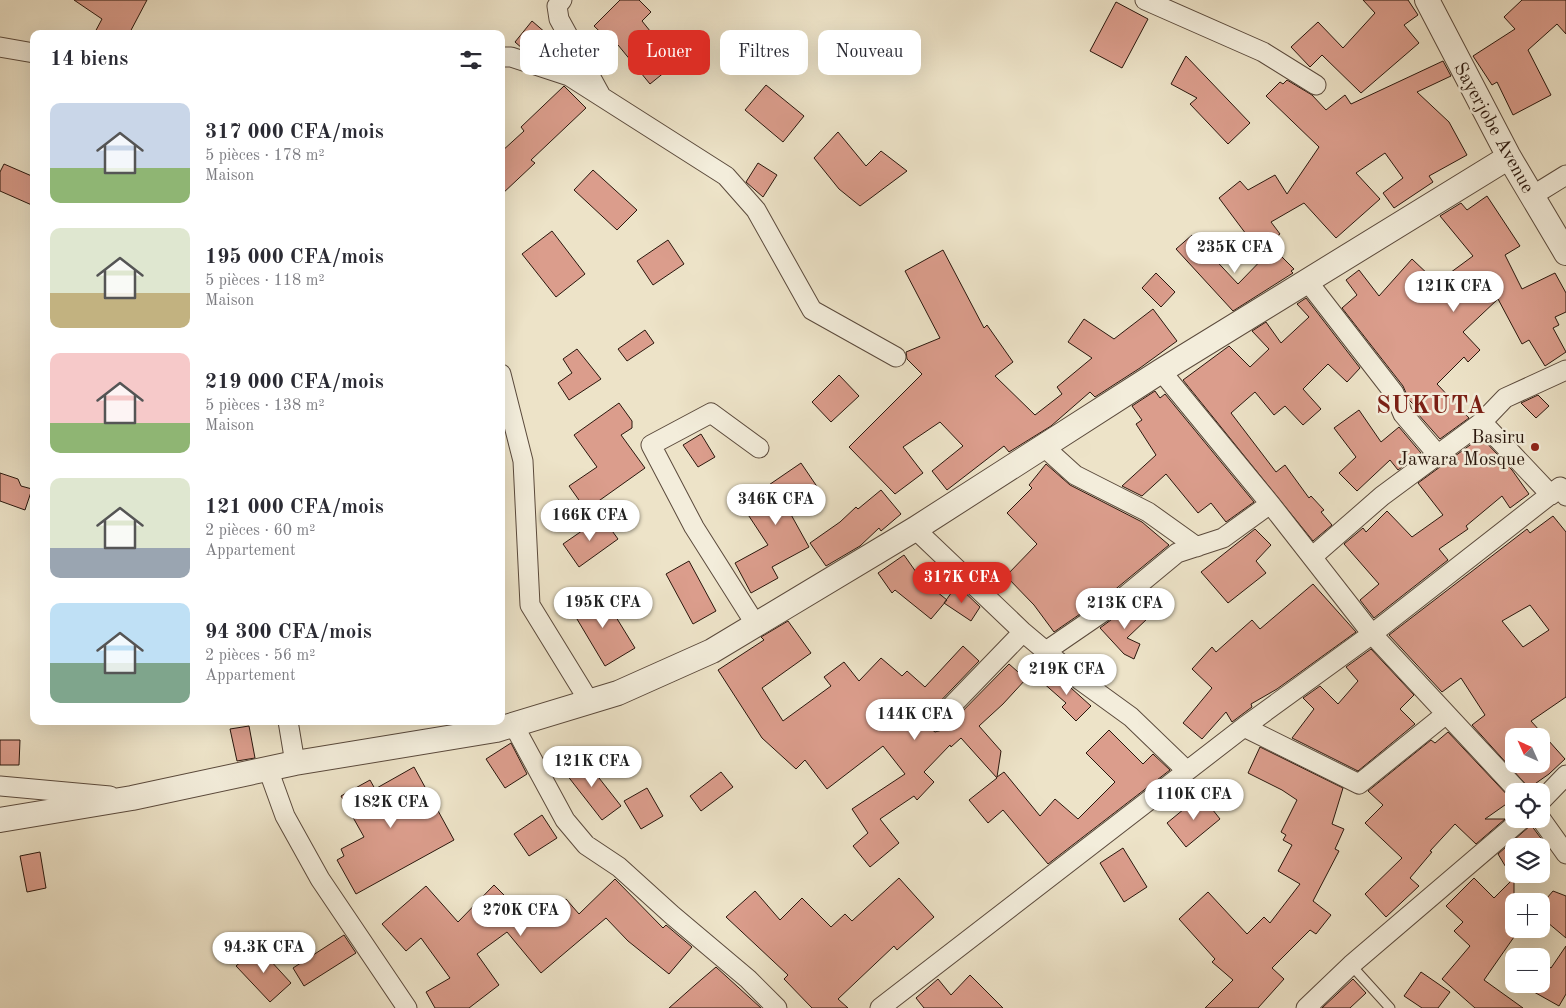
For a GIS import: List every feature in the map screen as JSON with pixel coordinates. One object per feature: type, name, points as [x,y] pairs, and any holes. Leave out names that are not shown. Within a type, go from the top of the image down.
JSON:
[{"type":"street","points":[[562,0],[557,6],[559,19],[602,97]]},
{"type":"street","points":[[1145,0],[1263,52],[1316,85]]},
{"type":"street","name":"Sayerjobe Avenue","points":[[1427,0],[1509,158],[1566,252]]},
{"type":"street","points":[[0,47],[30,52]]},
{"type":"street","points":[[505,57],[569,76],[726,176],[756,210],[812,310],[896,357]]},
{"type":"street","points":[[0,820],[132,798],[294,763],[496,730],[618,693],[712,651],[916,529],[1161,371],[1509,158]]},
{"type":"street","points":[[1532,196],[1566,175]]},
{"type":"street","points":[[1308,282],[1394,393],[1403,414],[1438,455]]},
{"type":"street","points":[[1312,557],[1382,496],[1482,422],[1505,398],[1566,370]]},
{"type":"street","points":[[1161,371],[1270,504],[1372,634],[1511,783]]},
{"type":"street","points":[[505,391],[522,461],[530,605],[589,701]]},
{"type":"street","points":[[756,625],[694,527],[651,445],[711,413],[759,448]]},
{"type":"street","points":[[880,1008],[1244,727],[1559,495],[1482,422]]},
{"type":"street","points":[[1043,446],[1075,475],[1148,512],[1197,547]]},
{"type":"street","points":[[1046,651],[1120,601],[1177,553],[1223,538],[1270,504]]},
{"type":"street","points":[[916,529],[1023,632],[1131,717],[1187,771]]},
{"type":"street","points":[[937,721],[1023,632]]},
{"type":"street","points":[[1244,727],[1359,784],[1446,714]]},
{"type":"street","points":[[513,724],[565,820],[586,845],[619,867],[748,979],[777,1008]]},
{"type":"street","points":[[289,725],[294,763]]},
{"type":"street","points":[[268,769],[285,816],[320,879],[407,1008]]},
{"type":"street","points":[[1550,792],[1566,775]]},
{"type":"street","points":[[0,786],[132,798]]},
{"type":"street","points":[[1306,1008],[1351,965],[1511,828]]},
{"type":"street","points":[[1547,828],[1566,854]]},
{"type":"lane","points":[[1351,965],[1390,1008]]},
{"type":"building","points":[[74,0],[147,0],[131,30],[96,30],[102,19]]},
{"type":"building","points":[[620,0],[639,0],[651,12],[642,21],[649,30],[628,30],[628,57],[618,45],[618,30],[598,30],[594,26]]},
{"type":"building","points":[[1363,0],[1408,0],[1418,15],[1404,25],[1419,43],[1361,93],[1322,55],[1310,67],[1291,47],[1318,22],[1343,48],[1375,13]]},
{"type":"building","points":[[1522,0],[1566,0],[1566,34],[1557,24],[1528,50],[1551,95],[1513,115],[1497,82],[1492,85],[1473,56],[1515,29],[1504,17]]},
{"type":"building","points":[[1116,2],[1148,19],[1122,68],[1090,51]]},
{"type":"building","points":[[532,21],[542,30],[525,30]]},
{"type":"building","points":[[520,36],[520,46],[515,42]]},
{"type":"building","points":[[1186,56],[1250,123],[1228,144],[1190,104],[1197,98],[1171,84]]},
{"type":"building","points":[[1443,61],[1451,76],[1417,92],[1449,122],[1467,155],[1429,176],[1433,182],[1394,208],[1383,193],[1403,178],[1385,153],[1356,173],[1380,199],[1336,238],[1304,203],[1271,222],[1280,234],[1258,250],[1219,198],[1240,181],[1248,190],[1275,175],[1287,194],[1319,147],[1266,96],[1280,82],[1283,84],[1287,80],[1312,95],[1326,110],[1345,95],[1351,104]]},
{"type":"building","points":[[643,75],[661,75],[650,84]]},
{"type":"building","points":[[766,85],[804,116],[783,142],[745,110]]},
{"type":"building","points":[[564,86],[586,108],[531,160],[535,163],[505,191],[505,148],[524,131],[521,127]]},
{"type":"building","points":[[838,132],[866,166],[881,151],[907,171],[860,206],[839,189],[814,158]]},
{"type":"building","points":[[758,163],[777,175],[763,197],[746,182]]},
{"type":"building","points":[[4,164],[30,175],[30,204],[0,191],[0,172]]},
{"type":"building","points":[[593,170],[637,210],[617,230],[574,190]]},
{"type":"building","points":[[1487,196],[1520,246],[1505,255],[1522,289],[1555,273],[1566,293],[1566,312],[1555,317],[1559,325],[1553,328],[1566,352],[1545,366],[1529,340],[1522,344],[1498,299],[1463,332],[1480,350],[1468,362],[1464,357],[1437,384],[1469,418],[1440,439],[1417,413],[1419,410],[1409,400],[1403,386],[1342,308],[1357,295],[1346,280],[1359,270],[1379,296],[1412,259],[1432,278],[1435,276],[1439,281],[1473,256],[1440,216],[1461,203],[1467,210]]},
{"type":"building","points":[[552,231],[585,274],[556,297],[522,254]]},
{"type":"building","points":[[1192,235],[1238,284],[1273,248],[1294,269],[1291,271],[1293,273],[1233,311],[1176,249]]},
{"type":"building","points":[[668,240],[684,264],[653,285],[637,261]]},
{"type":"building","points":[[943,250],[984,328],[987,325],[1013,362],[995,376],[1035,415],[1062,394],[1057,387],[1092,358],[1068,342],[1084,319],[1114,339],[1153,309],[1177,341],[1095,397],[1090,392],[1051,426],[1009,452],[1004,446],[947,490],[932,471],[963,446],[940,422],[903,447],[923,473],[895,494],[849,447],[922,374],[907,359],[906,352],[940,338],[905,271]]},
{"type":"building","points":[[1156,273],[1175,292],[1161,307],[1142,288]]},
{"type":"building","points":[[1306,298],[1360,368],[1347,382],[1328,364],[1303,389],[1321,409],[1303,425],[1285,406],[1274,415],[1255,392],[1231,413],[1276,472],[1285,465],[1309,498],[1311,496],[1324,510],[1321,512],[1332,525],[1313,541],[1183,380],[1229,346],[1250,367],[1269,349],[1252,331],[1266,322],[1281,343],[1309,317],[1297,304]]},
{"type":"building","points":[[645,330],[654,343],[627,361],[618,349]]},
{"type":"building","points":[[577,349],[601,379],[569,400],[558,383],[572,373],[563,359]]},
{"type":"building","points":[[839,375],[859,396],[831,422],[812,402]]},
{"type":"building","points":[[1155,391],[1160,398],[1165,394],[1254,502],[1226,522],[1211,503],[1198,513],[1166,474],[1142,496],[1122,486],[1156,455],[1136,424],[1142,420],[1132,406]]},
{"type":"building","points":[[1538,395],[1549,406],[1536,418],[1521,403]]},
{"type":"building","points":[[619,403],[632,421],[632,428],[621,435],[645,468],[586,510],[569,486],[597,467],[574,435]]},
{"type":"building","points":[[1359,410],[1381,442],[1399,427],[1421,453],[1398,470],[1390,460],[1357,491],[1339,473],[1356,457],[1334,428]]},
{"type":"building","points":[[701,434],[715,457],[698,467],[683,445]]},
{"type":"building","points":[[1481,437],[1512,470],[1529,494],[1510,508],[1502,496],[1466,526],[1468,529],[1439,549],[1448,560],[1374,618],[1360,600],[1379,584],[1344,544],[1363,528],[1366,532],[1387,511],[1412,537],[1443,515],[1418,483]]},
{"type":"building","points":[[801,463],[820,491],[789,511],[809,547],[772,567],[778,578],[751,593],[735,563],[768,545],[741,504]]},
{"type":"building","points":[[1046,464],[1070,485],[1142,522],[1169,545],[1112,592],[1054,632],[1034,605],[1006,576],[1037,544],[1007,513],[1032,488],[1029,485]]},
{"type":"building","points":[[0,473],[18,479],[21,486],[30,488],[25,510],[0,501]]},
{"type":"building","points":[[881,490],[901,514],[881,531],[879,528],[860,546],[826,566],[810,543]]},
{"type":"building","points":[[1553,516],[1566,532],[1566,697],[1531,721],[1537,728],[1505,728],[1505,761],[1472,725],[1485,715],[1461,678],[1442,692],[1389,635],[1527,529],[1530,533]],"holes":[[[1530,605],[1549,630],[1523,647],[1502,621]]]},
{"type":"building","points":[[602,517],[618,539],[579,567],[563,544]]},
{"type":"building","points":[[1255,529],[1271,545],[1256,561],[1266,573],[1228,603],[1201,572]]},
{"type":"building","points":[[904,555],[921,579],[947,600],[931,619],[895,590],[892,593],[878,573]]},
{"type":"building","points":[[689,561],[716,611],[693,624],[666,574]]},
{"type":"building","points":[[1313,584],[1356,632],[1277,689],[1251,704],[1252,707],[1232,722],[1226,712],[1202,739],[1183,723],[1212,688],[1192,669],[1212,647],[1216,652],[1252,620],[1260,629]]},
{"type":"building","points":[[957,585],[980,607],[971,621],[944,603]]},
{"type":"building","points":[[600,591],[635,648],[605,666],[571,609]]},
{"type":"building","points":[[1134,603],[1148,618],[1127,638],[1140,644],[1134,659],[1124,654],[1100,628]]},
{"type":"building","points":[[788,621],[811,653],[762,688],[783,721],[831,686],[824,677],[844,662],[859,681],[881,658],[902,676],[907,671],[925,687],[963,646],[979,661],[929,713],[926,725],[935,732],[945,729],[1009,664],[1026,679],[979,726],[1001,751],[997,777],[1004,772],[1040,816],[1055,799],[1078,819],[1115,782],[1086,753],[1109,730],[1143,764],[1153,754],[1170,770],[1048,864],[1003,810],[988,823],[969,800],[997,778],[961,738],[951,747],[950,745],[924,772],[934,782],[917,800],[914,796],[880,819],[899,843],[870,867],[853,846],[868,833],[852,809],[905,774],[883,746],[827,789],[805,760],[796,769],[762,738],[718,670],[764,640],[761,637]]},
{"type":"building","points":[[1371,649],[1414,695],[1400,709],[1415,724],[1358,771],[1292,738],[1314,709],[1303,698],[1320,686],[1338,704],[1358,681],[1346,667]]},
{"type":"building","points":[[1051,670],[1091,706],[1076,721],[1062,707],[1066,703],[1041,681]]},
{"type":"building","points":[[249,726],[255,758],[237,761],[230,729]]},
{"type":"building","points":[[1448,732],[1505,793],[1505,805],[1485,819],[1505,819],[1476,844],[1455,824],[1430,851],[1432,852],[1410,878],[1419,886],[1386,917],[1365,894],[1402,858],[1365,823],[1383,805],[1368,791],[1431,740],[1435,743]]},
{"type":"building","points":[[0,740],[20,740],[19,765],[0,765]]},
{"type":"building","points":[[1550,742],[1565,759],[1549,774],[1536,783],[1524,783],[1515,773],[1550,773]]},
{"type":"building","points":[[511,743],[527,774],[505,788],[486,759]]},
{"type":"building","points":[[1260,747],[1343,788],[1332,824],[1344,829],[1335,849],[1339,851],[1313,901],[1331,915],[1316,934],[1310,930],[1272,968],[1284,979],[1258,1008],[1205,1008],[1233,980],[1212,962],[1215,959],[1179,919],[1208,892],[1247,934],[1264,917],[1270,923],[1300,884],[1278,871],[1292,845],[1283,840],[1286,835],[1281,832],[1297,800],[1282,790],[1248,773]]},
{"type":"building","points":[[581,755],[621,806],[602,820],[563,770]]},
{"type":"building","points":[[414,767],[454,840],[356,894],[337,860],[344,856],[341,849],[364,837],[341,796],[370,780],[375,789]]},
{"type":"building","points":[[721,772],[733,787],[701,811],[690,796]]},
{"type":"building","points":[[647,788],[663,816],[641,829],[624,801]]},
{"type":"building","points":[[1201,795],[1220,819],[1186,847],[1167,823]]},
{"type":"building","points":[[542,815],[557,838],[529,856],[514,834]]},
{"type":"building","points":[[1528,828],[1533,828],[1541,838],[1516,838]]},
{"type":"building","points":[[1123,848],[1147,887],[1124,902],[1100,863]]},
{"type":"building","points":[[1505,848],[1505,866],[1498,854]]},
{"type":"building","points":[[40,852],[46,888],[27,892],[20,856]]},
{"type":"building","points":[[899,878],[934,917],[897,950],[894,946],[838,999],[848,1008],[812,1008],[784,979],[788,975],[726,917],[755,891],[780,920],[802,898],[831,927],[845,914],[852,921]]},
{"type":"building","points":[[1474,878],[1494,898],[1509,883],[1514,883],[1514,893],[1505,893],[1505,938],[1513,938],[1484,980],[1523,1008],[1475,1008],[1442,979],[1470,946],[1454,931],[1463,922],[1446,906]]},
{"type":"building","points":[[615,879],[663,928],[666,925],[692,947],[669,974],[628,941],[606,918],[541,973],[507,932],[477,954],[499,985],[469,1008],[435,1008],[426,992],[450,978],[421,938],[406,951],[382,924],[426,886],[458,922],[494,885],[534,925],[566,899],[579,914]]},
{"type":"building","points":[[1553,891],[1566,896],[1566,938],[1550,925],[1550,894]]},
{"type":"building","points":[[344,935],[356,953],[304,986],[293,968]]},
{"type":"building","points":[[1566,946],[1566,994],[1559,1006],[1536,993],[1550,993],[1551,968]]},
{"type":"building","points":[[258,947],[291,983],[270,1002],[236,966]]},
{"type":"building","points":[[716,967],[761,1008],[669,1008],[695,985]]},
{"type":"building","points":[[1421,972],[1450,992],[1438,1008],[1422,1008],[1404,996]]},
{"type":"building","points":[[970,975],[1003,1008],[924,1008],[916,998],[938,979],[951,995]]},
{"type":"building","points":[[1353,979],[1366,993],[1350,1008],[1322,1008]]},
{"type":"place","name":"Basiru Jawara Mosque","points":[[1535,447]]},
{"type":"district","name":"SUKUTA","points":[[1431,405]]}]
